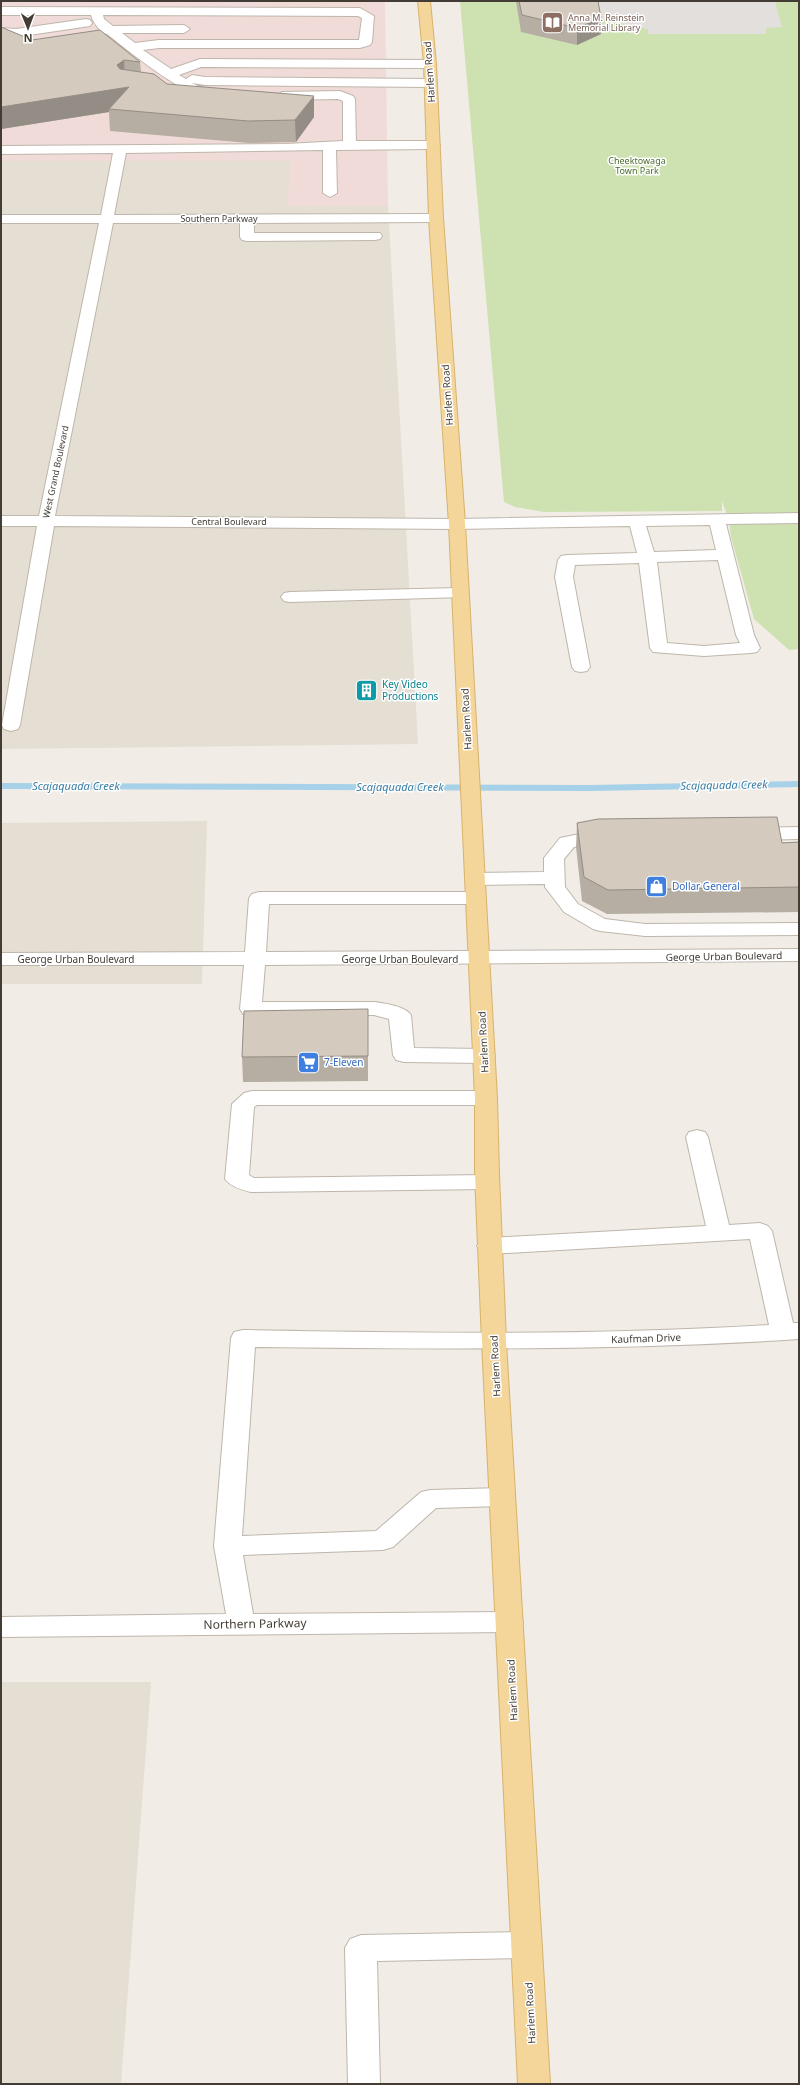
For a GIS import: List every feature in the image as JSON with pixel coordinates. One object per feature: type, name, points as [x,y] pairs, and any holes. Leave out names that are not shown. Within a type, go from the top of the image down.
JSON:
[{"type":"main road","name":"Harlem Road","points":[[424,1],[430,64],[436,218],[451,456],[457,524],[459,593],[476,888],[486,1098],[489,1246],[534,2084]]},
{"type":"street","points":[[1,12],[48,12],[100,24],[195,29]]},
{"type":"street","points":[[43,29],[48,12]]},
{"type":"street","points":[[1,32],[16,33],[100,24],[360,12],[368,16],[366,42],[360,44],[159,44],[134,47]]},
{"type":"street","points":[[100,24],[134,47],[169,74],[203,94],[226,96]]},
{"type":"street","points":[[352,29],[367,29]]},
{"type":"street","points":[[169,74],[200,63],[430,64]]},
{"type":"street","points":[[169,74],[205,81],[431,83]]},
{"type":"street","points":[[168,88],[190,86]]},
{"type":"street","points":[[272,96],[340,96],[349,99],[350,145]]},
{"type":"street","points":[[1,150],[329,148],[350,145],[433,145]]},
{"type":"street","points":[[329,148],[330,193]]},
{"type":"street","name":"West Grand Boulevard","points":[[11,725],[46,521],[73,394],[120,149]]},
{"type":"street","points":[[340,218],[340,237]]},
{"type":"street","name":"Southern Parkway","points":[[1,220],[436,218]]},
{"type":"street","points":[[247,219],[247,237],[375,236]]},
{"type":"street","name":"Central Boulevard","points":[[1,521],[457,524],[799,518]]},
{"type":"street","points":[[637,522],[650,570],[659,648],[704,651],[750,648],[745,635],[716,520]]},
{"type":"street","points":[[581,667],[564,577],[567,560],[646,556],[725,555]]},
{"type":"street","points":[[290,597],[459,593]]},
{"type":"street","points":[[729,834],[799,833]]},
{"type":"street","points":[[621,835],[598,835],[568,842],[554,858],[555,887],[571,908],[600,925],[645,930],[799,929]]},
{"type":"street","points":[[484,1056],[404,1056],[400,1015],[375,1008],[252,1009],[259,898],[476,888],[555,878]]},
{"type":"street","name":"George Urban Boulevard","points":[[1,959],[479,958],[799,955]]},
{"type":"street","points":[[486,1098],[252,1098],[243,1104],[237,1178],[251,1185],[487,1182]]},
{"type":"street","points":[[696,1137],[719,1233]]},
{"type":"street","points":[[489,1246],[760,1231],[791,1332]]},
{"type":"street","name":"Kaufman Drive","points":[[228,1546],[243,1338],[494,1342],[629,1340],[791,1332]]},
{"type":"street","points":[[241,1624],[228,1546],[383,1540],[430,1499],[502,1497]]},
{"type":"street","name":"Northern Parkway","points":[[1,1626],[509,1622]]},
{"type":"street","points":[[364,2084],[361,1948],[526,1945]]},
{"type":"shaded area","points":[[1,1],[317,1],[1,2]]},
{"type":"shaded area","points":[[597,1],[775,1],[782,27],[766,28],[766,34],[648,34],[648,29],[601,19]]},
{"type":"shaded area","points":[[1,2],[385,2],[388,206],[287,206],[291,161],[1,161]]},
{"type":"shaded area","points":[[1,161],[291,161],[288,206],[388,206],[418,744],[1,749]]},
{"type":"shaded area","points":[[207,821],[202,984],[1,984],[1,823]]},
{"type":"shaded area","points":[[1,1682],[151,1682],[121,2084],[1,2084]]},
{"type":"green space","name":"Cheektowaga Town Park","points":[[460,1],[799,1],[799,649],[789,650],[754,619],[731,537],[729,520],[722,501],[722,511],[544,512],[515,507],[504,502]]},
{"type":"building","points":[[519,1],[598,1],[601,18],[577,28],[522,15]]},
{"type":"building","points":[[1,27],[32,40],[100,30],[140,62],[124,60],[117,65],[120,69],[154,74],[167,84],[314,96],[295,120],[248,121],[109,109],[129,87],[1,107]]},
{"type":"building","points":[[777,817],[782,843],[799,842],[799,887],[608,890],[584,877],[577,823],[598,819]]},
{"type":"building","points":[[368,1009],[368,1056],[242,1057],[244,1011]]},
{"type":"waterway","name":"Scajaquada Creek","points":[[1,786],[590,788],[799,784]]},
{"type":"place","name":"Anna M. Reinstein Memorial Library","points":[[552,23]]},
{"type":"place","name":"Key Video Productions","points":[[366,690]]},
{"type":"place","name":"Dollar General","points":[[656,886]]},
{"type":"place","name":"7-Eleven","points":[[309,1062]]}]
